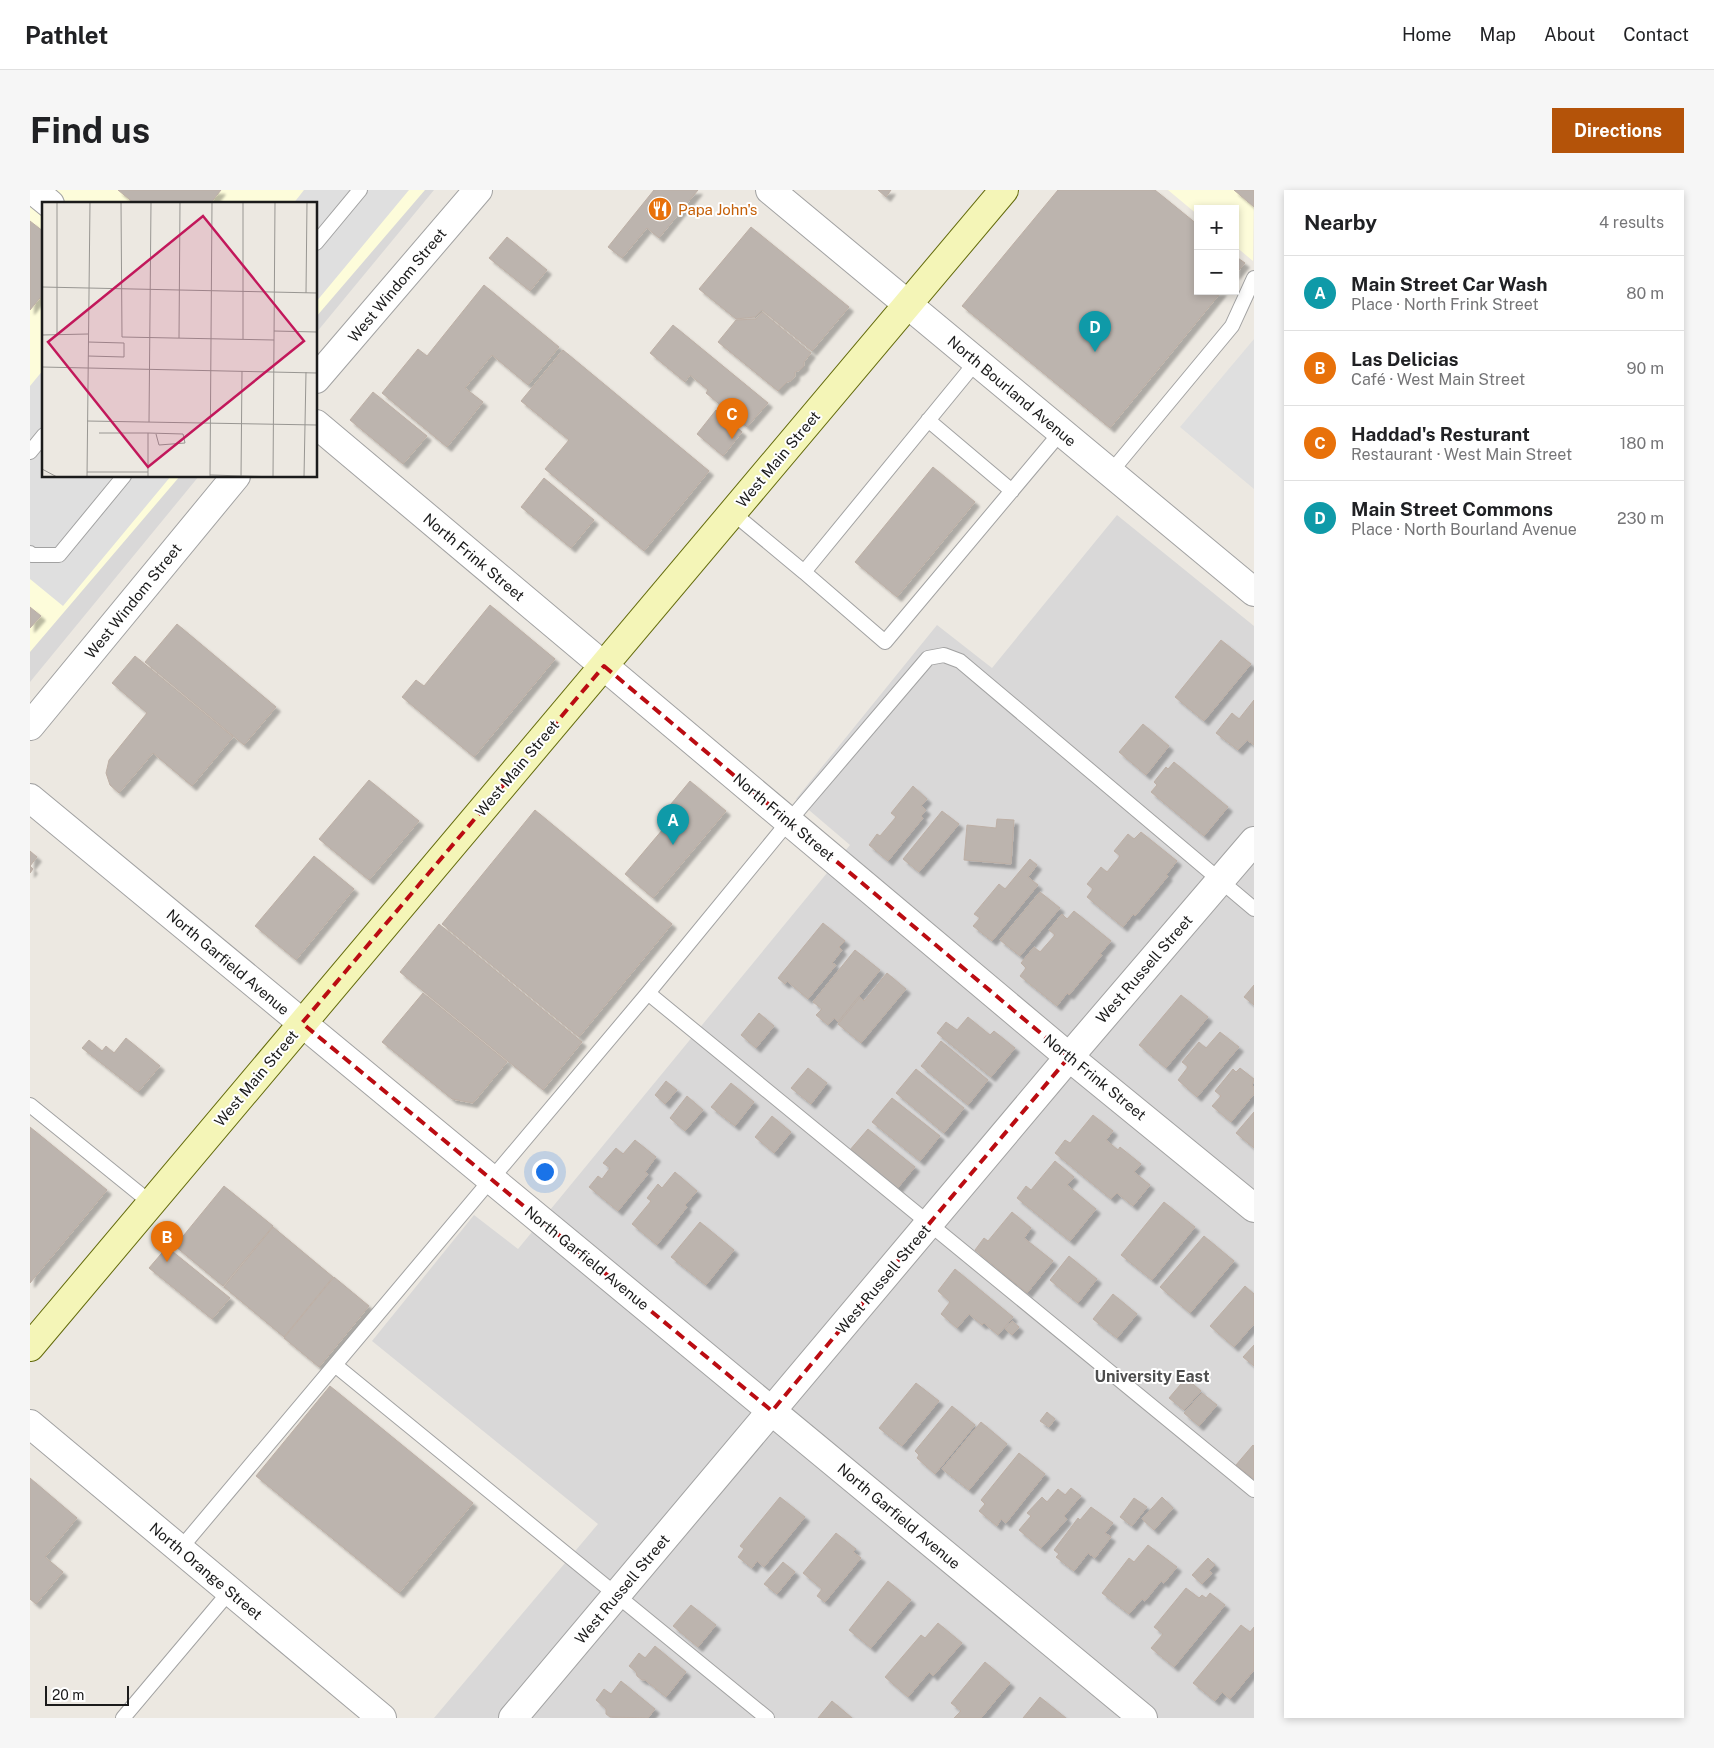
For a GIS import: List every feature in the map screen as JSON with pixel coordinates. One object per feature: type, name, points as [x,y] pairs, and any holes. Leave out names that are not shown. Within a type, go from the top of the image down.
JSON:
[{"type":"main road","name":"West Main Street","points":[[30,1346],[733,514],[1004,190]]},
{"type":"street","points":[[33,190],[48,202]]},
{"type":"street","name":"West Windom Street","points":[[318,377],[478,190]]},
{"type":"street","name":"North Bourland Avenue","points":[[770,190],[1254,592]]},
{"type":"street","name":"North Frink Street","points":[[318,426],[1069,1057],[1254,1208]]},
{"type":"street","name":"West Windom Street","points":[[30,726],[234,478]]},
{"type":"street","name":"North Garfield Avenue","points":[[30,798],[1143,1718]]},
{"type":"street","name":"West Russell Street","points":[[513,1718],[1069,1057],[1254,841]]},
{"type":"street","name":"North Orange Street","points":[[30,1424],[382,1718]]},
{"type":"lane","points":[[318,241],[360,190]]},
{"type":"lane","points":[[1110,473],[1232,326],[1253,282]]},
{"type":"lane","points":[[804,572],[976,362]]},
{"type":"lane","points":[[928,420],[1012,491]]},
{"type":"lane","points":[[733,514],[885,642],[1061,432]]},
{"type":"lane","points":[[30,452],[42,437]]},
{"type":"lane","points":[[30,553],[32,556],[60,555],[122,478]]},
{"type":"lane","points":[[180,1549],[648,993],[788,821],[928,658],[944,655],[960,662],[1254,909]]},
{"type":"lane","points":[[648,993],[1254,1490]]},
{"type":"lane","points":[[30,1105],[150,1203]]},
{"type":"lane","points":[[335,1365],[767,1718]]},
{"type":"lane","points":[[123,1718],[230,1591]]},
{"type":"highlighted area","points":[[604,666],[1069,1057],[772,1411],[302,1023]]},
{"type":"shaded area","points":[[30,190],[434,190],[318,331],[318,202],[42,202],[42,478],[197,478],[30,682]]},
{"type":"shaded area","points":[[30,190],[425,190],[318,315],[318,202],[42,202],[42,478],[178,478],[30,652]]},
{"type":"shaded area","points":[[304,190],[409,190],[318,300],[318,202],[295,202]]},
{"type":"shaded area","points":[[1168,190],[1254,190],[1253,261],[1239,249],[1239,205],[1194,205],[1194,212]]},
{"type":"shaded area","points":[[1254,339],[1254,489],[1180,427]]},
{"type":"shaded area","points":[[42,371],[42,478],[169,478],[63,606],[30,579],[30,386]]},
{"type":"shaded area","points":[[1117,515],[1254,626],[1254,1718],[434,1718],[598,1524],[372,1341],[474,1215],[518,1249],[850,845],[796,799],[937,625],[992,668]]},
{"type":"building","points":[[118,190],[221,190],[212,202],[133,202]]},
{"type":"building","name":"Papa John's","points":[[654,190],[698,190],[659,238],[647,228],[622,258],[608,247]]},
{"type":"building","points":[[878,190],[891,190],[886,197]]},
{"type":"building","points":[[1058,190],[1155,190],[1194,222],[1194,295],[1219,295],[1110,428],[962,306]]},
{"type":"building","points":[[1234,190],[1254,190],[1254,207]]},
{"type":"building","points":[[30,221],[42,230],[42,295],[30,310]]},
{"type":"building","points":[[751,227],[849,307],[812,351],[762,310],[755,317],[736,319],[699,289]]},
{"type":"building","points":[[507,237],[547,270],[530,291],[489,258]]},
{"type":"building","points":[[1239,259],[1245,263],[1239,270]]},
{"type":"building","points":[[484,285],[559,347],[528,385],[492,355],[465,388],[483,402],[447,447],[382,393],[418,349],[427,356]]},
{"type":"building","points":[[762,312],[811,353],[804,362],[804,366],[795,372],[795,376],[791,381],[787,382],[778,391],[718,342],[736,320],[756,319]]},
{"type":"building","points":[[673,325],[768,403],[747,427],[706,393],[708,390],[690,375],[685,382],[650,353]]},
{"type":"building","points":[[563,350],[709,471],[644,551],[545,469],[569,440],[521,401]]},
{"type":"building","points":[[373,392],[427,436],[403,464],[350,420]]},
{"type":"building","points":[[716,410],[742,432],[723,456],[697,434]]},
{"type":"building","points":[[933,467],[975,502],[897,597],[855,562]]},
{"type":"building","points":[[544,478],[594,520],[571,548],[521,507]]},
{"type":"building","points":[[490,605],[555,659],[474,757],[402,697],[416,680],[424,686]]},
{"type":"building","points":[[30,607],[41,616],[30,628]]},
{"type":"building","points":[[177,624],[276,707],[244,745],[145,662]]},
{"type":"building","points":[[1221,640],[1251,664],[1204,721],[1175,697]]},
{"type":"building","points":[[135,656],[233,737],[192,786],[153,753],[119,793],[110,785],[106,773],[109,760],[147,713],[112,683]]},
{"type":"building","points":[[1254,700],[1254,745],[1247,740],[1238,750],[1216,733],[1232,713],[1239,719]]},
{"type":"building","points":[[1143,724],[1169,746],[1146,775],[1119,752]]},
{"type":"building","points":[[1174,762],[1228,807],[1204,836],[1151,792],[1157,785],[1154,782],[1166,767],[1168,769]]},
{"type":"building","points":[[369,780],[419,821],[369,880],[319,839]]},
{"type":"building","points":[[690,781],[726,811],[653,898],[625,874],[674,816],[666,810]]},
{"type":"building","points":[[913,786],[927,799],[921,806],[926,810],[921,816],[923,818],[888,861],[869,845],[877,834],[880,836],[896,817],[891,813]]},
{"type":"building","points":[[535,810],[672,924],[579,1037],[442,924]]},
{"type":"building","points":[[942,811],[959,824],[919,872],[903,859]]},
{"type":"building","points":[[997,819],[1014,820],[1011,864],[964,860],[967,825],[996,828]]},
{"type":"building","points":[[1141,832],[1177,861],[1166,875],[1168,876],[1135,916],[1133,914],[1123,927],[1087,897],[1093,889],[1087,884],[1101,867],[1107,872],[1120,856],[1114,851],[1128,834],[1134,839]]},
{"type":"building","points":[[30,851],[37,857],[30,866]]},
{"type":"building","points":[[314,856],[354,889],[296,960],[255,926]]},
{"type":"building","points":[[1030,859],[1037,865],[1028,877],[1038,885],[992,941],[973,926],[980,918],[974,914],[999,884],[1005,889]]},
{"type":"building","points":[[1040,892],[1060,908],[1020,956],[1000,940]]},
{"type":"building","points":[[1074,911],[1111,941],[1069,995],[1067,993],[1057,1006],[1020,976],[1026,968],[1021,963],[1034,947],[1040,952],[1055,935],[1049,930],[1062,914],[1067,919]]},
{"type":"building","points":[[823,923],[845,941],[839,947],[842,950],[832,963],[836,965],[808,999],[787,981],[785,984],[778,978]]},
{"type":"building","points":[[439,924],[582,1042],[543,1090],[400,972]]},
{"type":"building","points":[[855,950],[880,970],[838,1022],[834,1018],[828,1025],[816,1015],[822,1009],[813,1002]]},
{"type":"building","points":[[887,973],[906,989],[861,1043],[838,1024],[860,997],[864,1001]]},
{"type":"building","points":[[1254,985],[1254,1005],[1244,997]]},
{"type":"building","points":[[423,993],[507,1062],[473,1103],[452,1099],[382,1042]]},
{"type":"building","points":[[1181,995],[1208,1017],[1166,1068],[1139,1045]]},
{"type":"building","points":[[759,1013],[774,1026],[756,1048],[741,1035]]},
{"type":"building","points":[[968,1017],[990,1035],[994,1031],[1015,1048],[991,1077],[937,1033],[946,1022],[957,1030]]},
{"type":"building","points":[[1220,1032],[1239,1047],[1197,1097],[1178,1080],[1188,1067],[1182,1062],[1199,1042],[1206,1048]]},
{"type":"building","points":[[126,1038],[160,1066],[138,1092],[82,1048],[89,1040],[102,1051],[106,1046],[114,1053]]},
{"type":"building","points":[[941,1041],[988,1080],[968,1105],[921,1066]]},
{"type":"building","points":[[808,1068],[827,1083],[811,1104],[791,1088]]},
{"type":"building","points":[[1240,1068],[1254,1079],[1252,1086],[1254,1087],[1254,1094],[1231,1122],[1212,1106],[1221,1096],[1215,1091],[1233,1069],[1236,1072]]},
{"type":"building","points":[[916,1069],[964,1108],[944,1133],[896,1093]]},
{"type":"building","points":[[666,1081],[677,1090],[665,1104],[655,1095]]},
{"type":"building","points":[[731,1083],[754,1102],[735,1126],[711,1107]]},
{"type":"building","points":[[687,1096],[703,1110],[685,1131],[670,1118]]},
{"type":"building","points":[[892,1098],[940,1136],[920,1161],[872,1122]]},
{"type":"building","points":[[1254,1112],[1254,1148],[1236,1133]]},
{"type":"building","points":[[1093,1115],[1113,1131],[1106,1140],[1118,1150],[1120,1147],[1141,1164],[1134,1172],[1150,1185],[1133,1206],[1117,1193],[1111,1199],[1055,1153],[1065,1140],[1070,1143]]},
{"type":"building","points":[[772,1116],[791,1132],[774,1153],[755,1137]]},
{"type":"building","points":[[30,1127],[107,1190],[30,1283]]},
{"type":"building","points":[[868,1129],[915,1167],[896,1190],[849,1151]]},
{"type":"building","points":[[635,1140],[656,1157],[645,1172],[648,1174],[618,1211],[589,1187],[598,1176],[602,1179],[610,1168],[603,1163],[616,1148],[623,1154]]},
{"type":"building","points":[[1055,1161],[1074,1177],[1067,1185],[1096,1209],[1070,1241],[1017,1198],[1026,1186],[1031,1190]]},
{"type":"building","points":[[675,1172],[697,1191],[657,1245],[632,1224],[651,1201],[647,1198],[658,1184],[662,1188]]},
{"type":"building","points":[[224,1186],[273,1226],[223,1286],[175,1246]]},
{"type":"building","points":[[1164,1202],[1195,1227],[1152,1280],[1121,1255]]},
{"type":"building","points":[[1012,1212],[1031,1228],[1024,1238],[1053,1261],[1027,1293],[975,1250],[984,1238],[988,1241]]},
{"type":"building","points":[[700,1222],[734,1250],[706,1285],[671,1257]]},
{"type":"building","points":[[273,1227],[333,1277],[284,1337],[224,1287]]},
{"type":"building","points":[[1204,1236],[1234,1261],[1190,1313],[1160,1287]]},
{"type":"building","points":[[167,1247],[230,1298],[212,1319],[149,1268]]},
{"type":"building","points":[[1069,1256],[1097,1279],[1078,1303],[1050,1280]]},
{"type":"building","points":[[955,1269],[1013,1317],[998,1335],[984,1323],[982,1325],[969,1314],[957,1328],[941,1314],[950,1302],[938,1291]]},
{"type":"building","points":[[334,1277],[369,1306],[319,1367],[284,1338]]},
{"type":"building","points":[[1245,1286],[1254,1294],[1254,1324],[1234,1347],[1210,1326]]},
{"type":"building","points":[[1113,1294],[1137,1314],[1117,1338],[1093,1319]]},
{"type":"building","points":[[1012,1321],[1019,1327],[1012,1335],[1005,1329]]},
{"type":"building","points":[[1254,1345],[1254,1366],[1243,1357]]},
{"type":"building","points":[[1186,1378],[1201,1391],[1184,1410],[1169,1398]]},
{"type":"building","points":[[916,1383],[939,1401],[902,1446],[879,1428]]},
{"type":"building","points":[[330,1386],[473,1503],[399,1593],[256,1476]]},
{"type":"building","points":[[1202,1393],[1217,1405],[1199,1426],[1184,1413]]},
{"type":"building","points":[[952,1406],[975,1425],[935,1474],[917,1458],[919,1455],[915,1451]]},
{"type":"building","points":[[1047,1412],[1055,1419],[1049,1427],[1040,1421]]},
{"type":"building","points":[[981,1422],[1007,1444],[969,1490],[942,1469]]},
{"type":"building","points":[[1254,1446],[1254,1479],[1236,1465]]},
{"type":"building","points":[[1019,1453],[1045,1474],[1006,1523],[1001,1519],[997,1526],[979,1511],[985,1504],[981,1500]]},
{"type":"building","points":[[30,1478],[77,1518],[45,1557],[63,1572],[36,1604],[30,1599]]},
{"type":"building","points":[[1071,1488],[1081,1496],[1064,1516],[1067,1519],[1041,1548],[1019,1530],[1031,1516],[1027,1513],[1042,1497],[1047,1502],[1058,1489],[1065,1495]]},
{"type":"building","points":[[780,1497],[805,1517],[764,1567],[757,1561],[752,1568],[738,1557],[744,1549],[740,1546]]},
{"type":"building","points":[[1162,1497],[1173,1508],[1154,1530],[1142,1519]]},
{"type":"building","points":[[1134,1498],[1147,1507],[1132,1526],[1120,1517]]},
{"type":"building","points":[[1091,1507],[1113,1523],[1105,1533],[1111,1537],[1095,1558],[1088,1553],[1074,1571],[1056,1557],[1059,1554],[1054,1550],[1078,1518],[1080,1520]]},
{"type":"building","points":[[836,1533],[856,1549],[853,1552],[861,1558],[825,1602],[817,1596],[822,1589],[803,1573]]},
{"type":"building","points":[[1148,1545],[1177,1567],[1164,1583],[1161,1581],[1145,1601],[1142,1599],[1129,1614],[1102,1593],[1129,1558],[1134,1562]]},
{"type":"building","points":[[1208,1558],[1215,1565],[1209,1571],[1212,1573],[1202,1584],[1192,1575]]},
{"type":"building","points":[[783,1562],[795,1572],[777,1594],[764,1584]]},
{"type":"building","points":[[888,1581],[911,1600],[871,1648],[849,1630]]},
{"type":"building","points":[[1186,1588],[1199,1598],[1202,1595],[1206,1598],[1210,1593],[1225,1605],[1174,1667],[1151,1648],[1163,1634],[1154,1627]]},
{"type":"building","points":[[691,1605],[716,1625],[698,1647],[673,1626]]},
{"type":"building","points":[[938,1623],[962,1643],[933,1676],[929,1672],[908,1697],[885,1677],[921,1635],[925,1638]]},
{"type":"building","points":[[1241,1625],[1250,1632],[1254,1627],[1254,1670],[1230,1699],[1222,1692],[1215,1701],[1193,1683]]},
{"type":"building","points":[[655,1646],[686,1672],[666,1697],[637,1676],[636,1672],[629,1666],[639,1653],[645,1658]]},
{"type":"building","points":[[985,1662],[1010,1683],[981,1718],[954,1718],[961,1711],[951,1703]]},
{"type":"building","points":[[621,1681],[655,1709],[648,1718],[610,1717],[606,1714],[606,1709],[596,1700],[604,1689],[611,1694]]},
{"type":"building","points":[[1040,1697],[1066,1718],[1023,1718]]},
{"type":"building","points":[[832,1701],[852,1718],[818,1718]]},
{"type":"place","name":"Papa John's","points":[[660,209]]},
{"type":"place","name":"Main Street Commons","points":[[1095,352]]},
{"type":"place","name":"Haddad's Resturant","points":[[732,439]]},
{"type":"place","name":"Main Street Car Wash","points":[[673,845]]},
{"type":"place","name":"Las Delicias","points":[[167,1262]]},
{"type":"district","name":"University East","points":[[1152,1376]]}]
